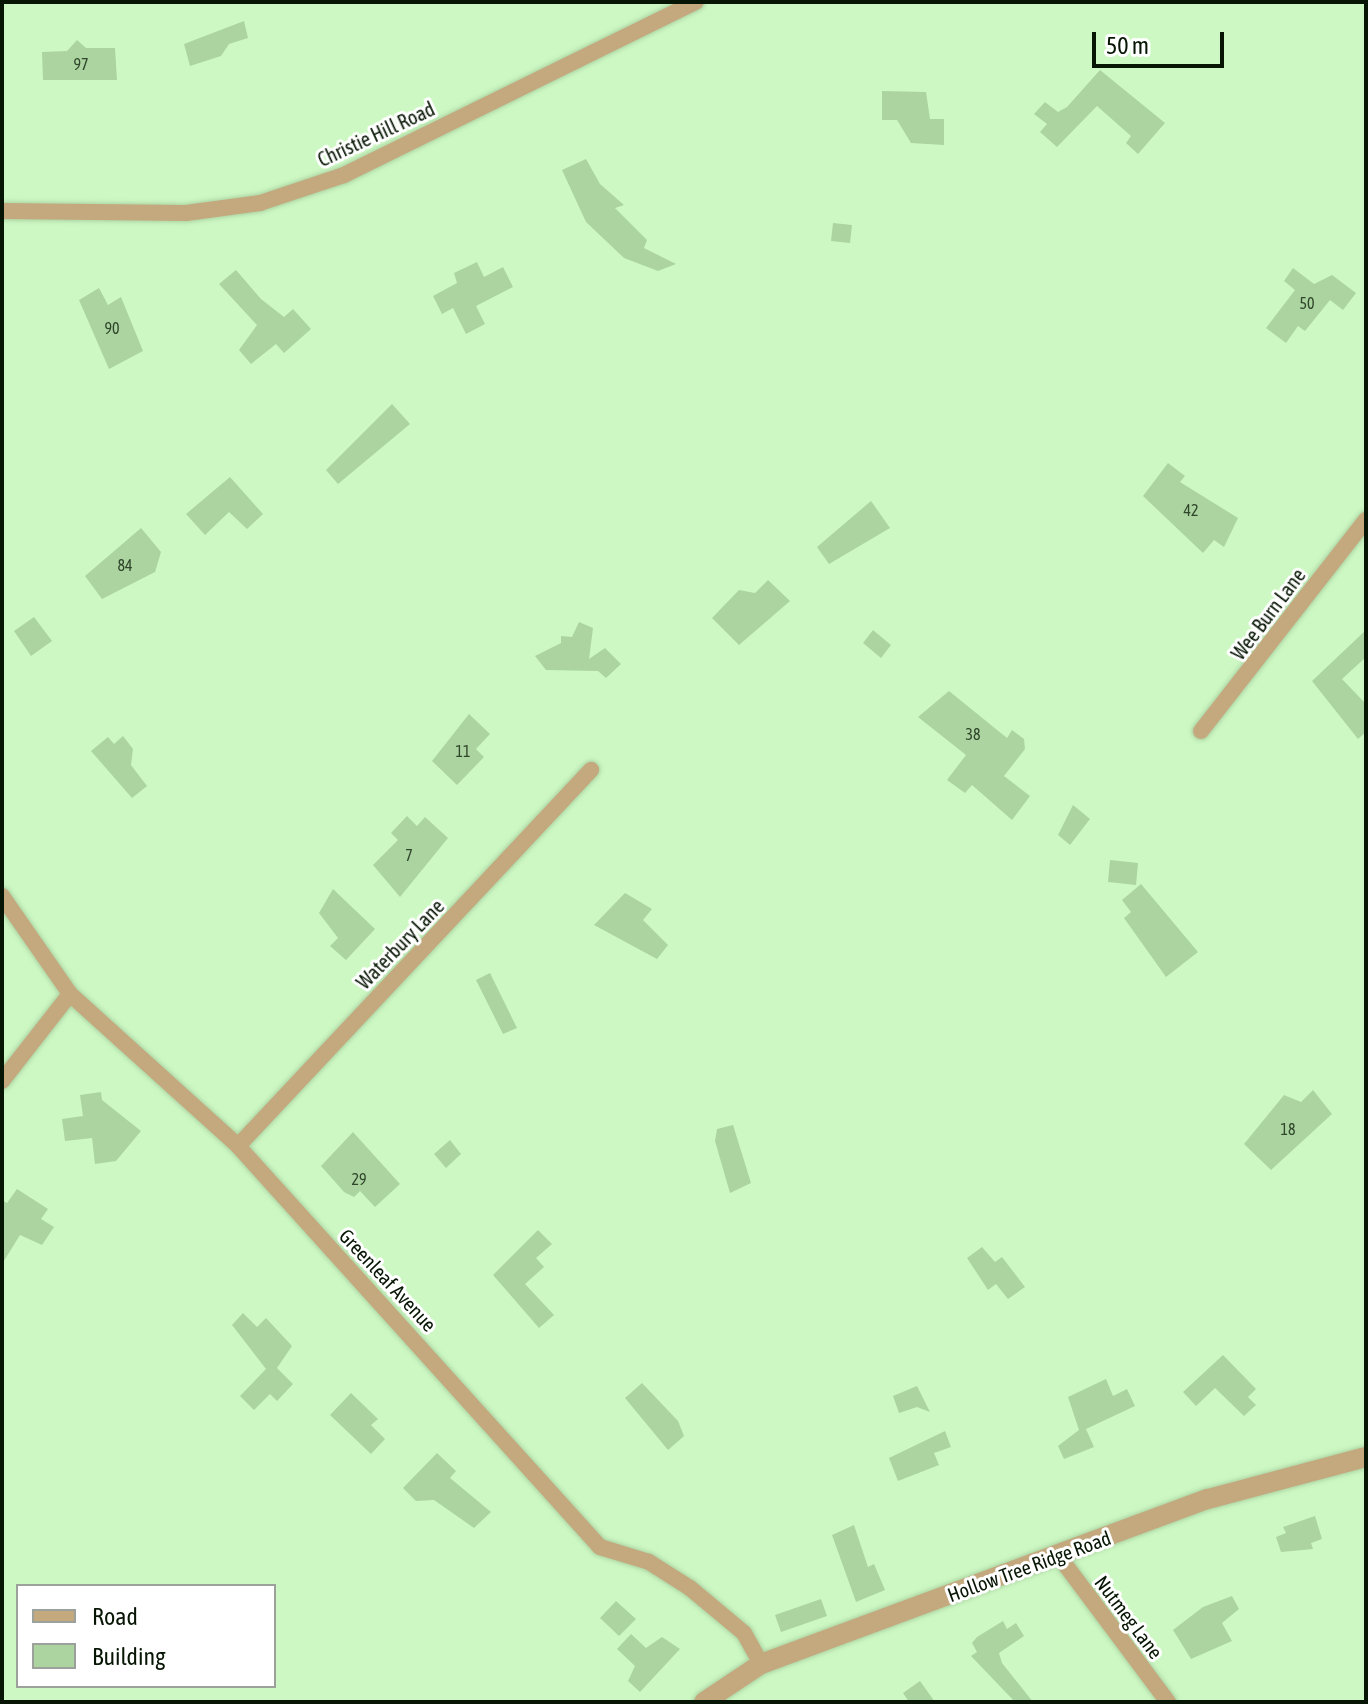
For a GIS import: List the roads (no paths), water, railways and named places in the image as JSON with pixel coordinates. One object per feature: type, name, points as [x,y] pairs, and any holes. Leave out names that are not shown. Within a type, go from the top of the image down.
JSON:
[{"type":"street","name":"Christie Hill Road","points":[[2,211],[186,213],[260,203],[344,175],[696,2]]},
{"type":"street","name":"Wee Burn Lane","points":[[1201,731],[1366,520]]},
{"type":"street","name":"Waterbury Lane","points":[[238,1146],[591,770]]},
{"type":"street","name":"Greenleaf Avenue","points":[[2,896],[70,994],[238,1146],[600,1547],[649,1562],[690,1588],[744,1633],[761,1664]]},
{"type":"street","points":[[2,1081],[70,994]]},
{"type":"street","name":"Hollow Tree Ridge Road","points":[[704,1702],[761,1664],[1208,1499],[1366,1457]]},
{"type":"street","name":"Nutmeg Lane","points":[[1058,1555],[1168,1702]]}]
